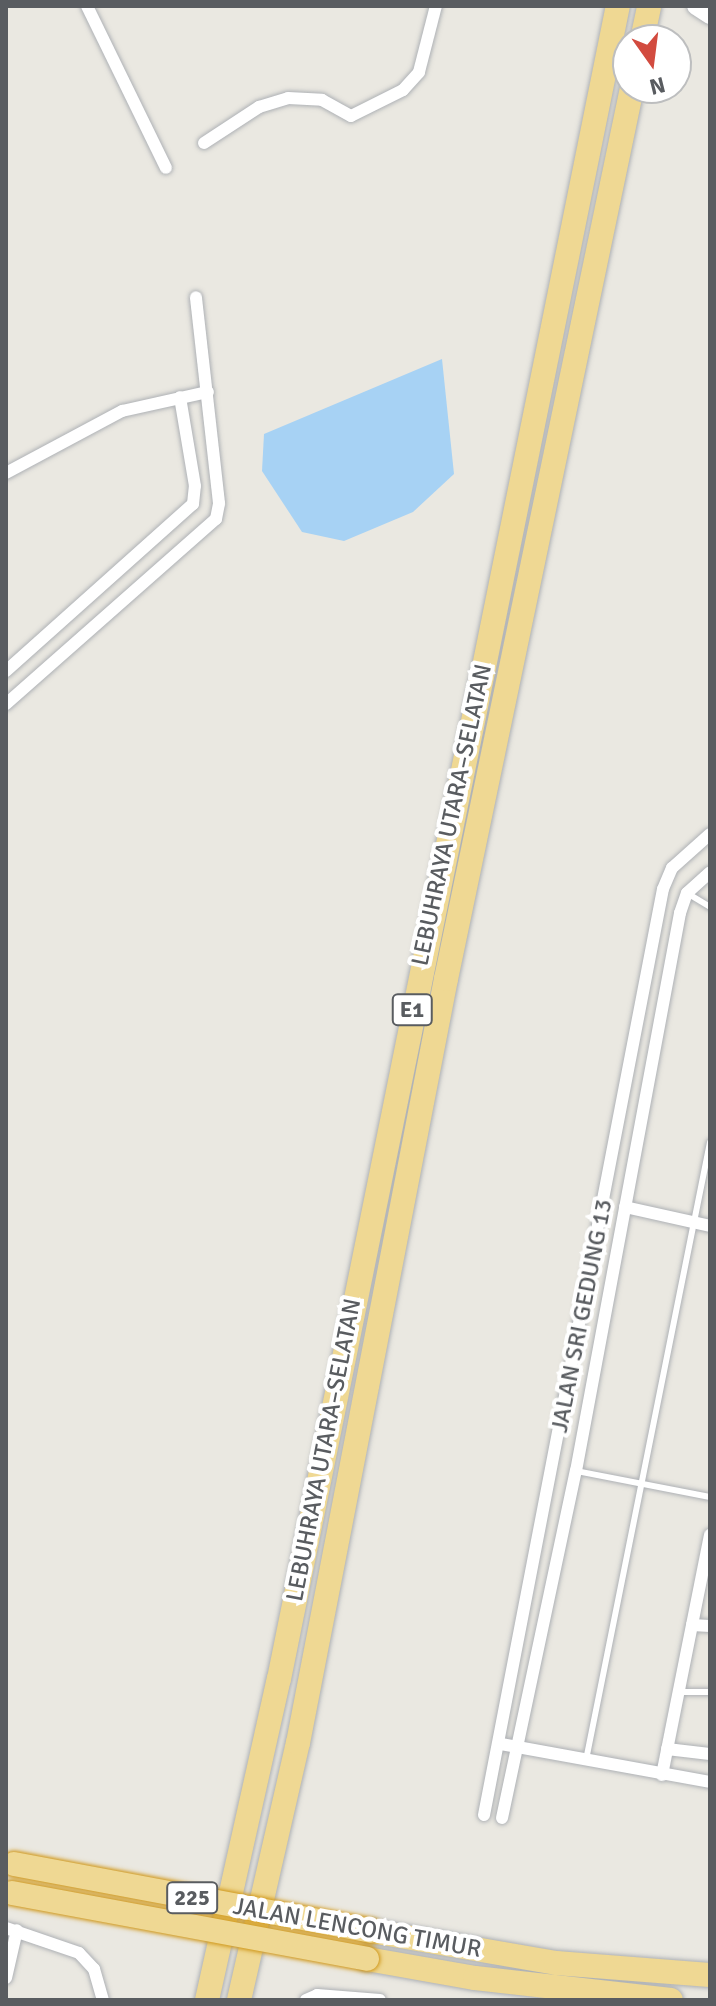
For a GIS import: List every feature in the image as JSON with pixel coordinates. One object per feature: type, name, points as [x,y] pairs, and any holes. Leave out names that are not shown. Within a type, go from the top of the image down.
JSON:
[{"type":"highway","name":"LEBUHRAYA UTARA–SELATAN","points":[[207,2000],[282,1663],[616,13]]},
{"type":"highway","name":"LEBUHRAYA UTARA–SELATAN","points":[[239,2000],[298,1743],[446,979],[629,104]]},
{"type":"highway","name":"JALAN LENCONG TIMUR","points":[[10,1864],[556,1963],[710,1975]]},
{"type":"highway","name":"JALAN LENCONG TIMUR","points":[[9,1892],[563,1995],[671,2000]]},
{"type":"main road","points":[[696,6],[710,15]]},
{"type":"street","points":[[87,6],[166,168]]},
{"type":"street","points":[[204,143],[218,129],[273,101],[312,98],[351,116],[403,90],[419,72],[436,6]]},
{"type":"street","points":[[6,704],[216,519],[219,503],[196,297]]},
{"type":"street","points":[[6,473],[122,411],[208,392]]},
{"type":"street","points":[[6,671],[193,504],[195,486],[180,397]]},
{"type":"street","name":"JALAN SRI GEDUNG 13","points":[[484,1815],[501,1744],[663,889],[672,868],[710,834]]},
{"type":"street","points":[[687,893],[710,872]]},
{"type":"street","name":"JALAN SRI GEDUNG 13","points":[[502,1818],[576,1471],[687,893]]},
{"type":"street","points":[[625,1207],[710,1226]]},
{"type":"street","points":[[662,1775],[707,1565],[710,1535]]},
{"type":"street","points":[[692,1625],[710,1626]]},
{"type":"street","points":[[501,1744],[710,1782]]},
{"type":"street","points":[[667,1749],[710,1754]]},
{"type":"street","points":[[6,1978],[11,1929],[79,1953],[94,1969],[103,2000]]},
{"type":"street","points":[[306,2000],[317,1995],[380,2000]]},
{"type":"lane","points":[[687,893],[710,907]]},
{"type":"lane","points":[[586,1760],[710,1142]]},
{"type":"lane","points":[[576,1471],[710,1497]]},
{"type":"lane","points":[[679,1692],[710,1692]]},
{"type":"water","points":[[442,359],[454,474],[413,512],[344,541],[302,532],[262,471],[264,434]]}]
